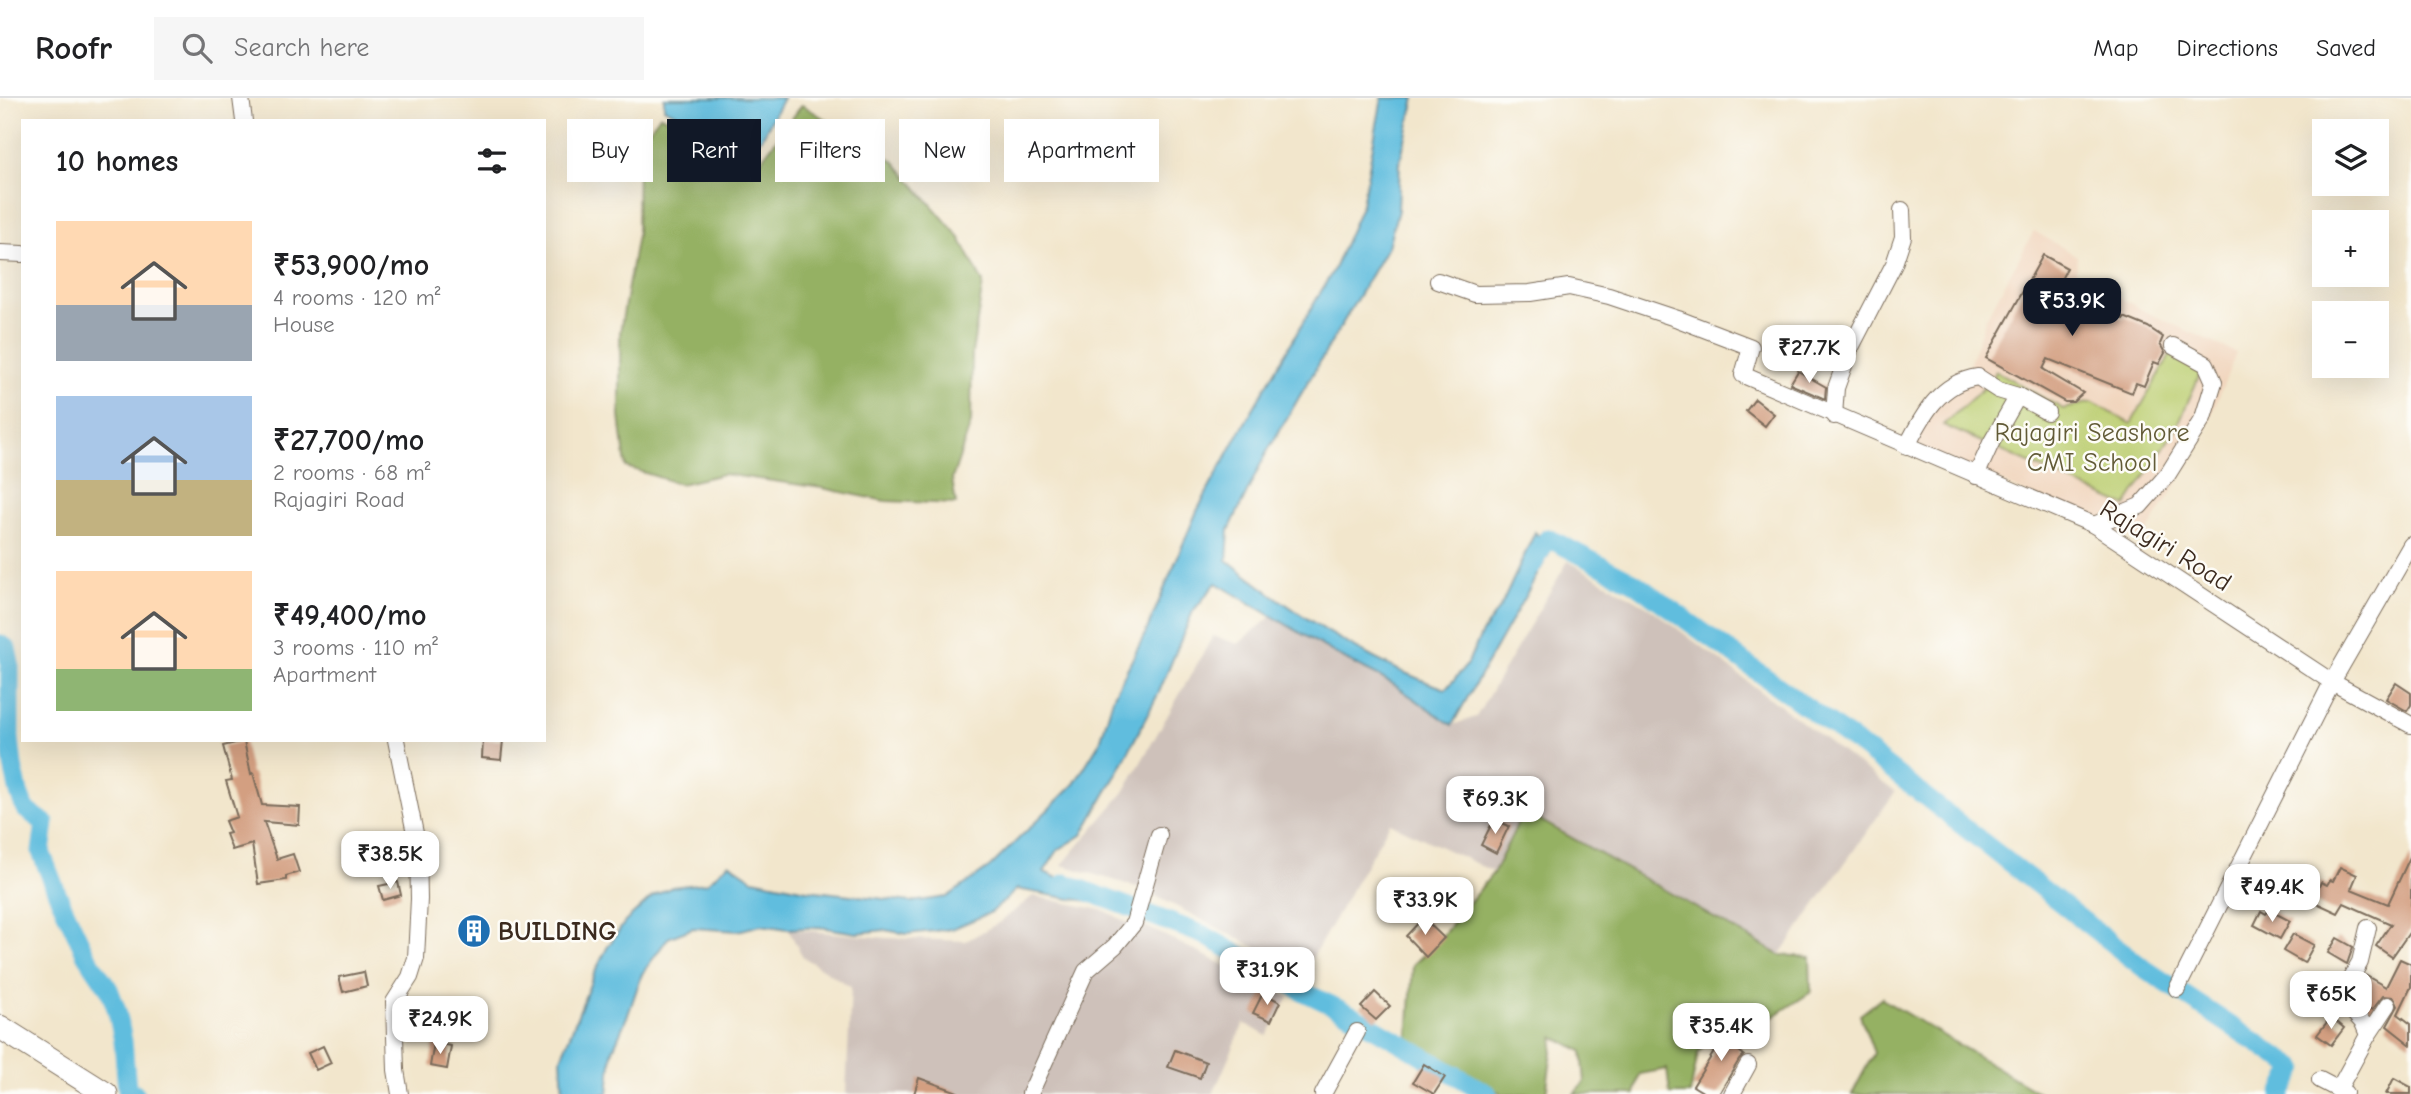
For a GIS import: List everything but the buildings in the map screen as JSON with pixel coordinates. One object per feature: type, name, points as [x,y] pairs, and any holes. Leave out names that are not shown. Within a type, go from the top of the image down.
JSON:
[{"type":"main road","points":[[0,1027],[106,1094]]},
{"type":"street","points":[[241,98],[244,119]]},
{"type":"street","points":[[1834,416],[1836,388],[1850,349],[1894,264],[1903,237],[1902,210]]},
{"type":"street","points":[[0,253],[21,254]]},
{"type":"street","name":"Rajagiri Road","points":[[1438,281],[1475,294],[1530,293],[1569,287],[1609,296],[1751,347],[1743,375],[2094,525],[2332,682],[2411,725]]},
{"type":"street","points":[[2094,525],[2140,506],[2168,474],[2203,418],[2214,382],[2206,364],[2173,346]]},
{"type":"street","points":[[1907,446],[1915,426],[1944,390],[1966,378],[1978,377],[1998,390],[2018,396],[2047,412]]},
{"type":"street","points":[[1976,476],[2018,396]]},
{"type":"street","points":[[2177,989],[2332,682],[2411,545]]},
{"type":"street","points":[[396,742],[418,848],[419,899],[416,958],[410,976],[394,1002],[396,1070],[400,1094]]},
{"type":"street","points":[[1030,1094],[1086,971],[1115,946],[1134,923],[1159,835]]},
{"type":"street","points":[[2368,928],[2360,962],[2346,987],[2346,1003],[2363,1023],[2368,1035]]},
{"type":"street","points":[[2319,1080],[2343,1092],[2368,1035],[2388,1005]]},
{"type":"street","points":[[1323,1094],[1357,1032]]},
{"type":"street","points":[[1732,1094],[1748,1065]]},
{"type":"shaded area","name":"Rajagiri Seashore CMI School","points":[[2034,231],[2077,256],[2076,272],[2142,310],[2236,353],[2199,447],[2141,542],[1903,440],[1930,396],[1956,371],[1969,366],[1986,318]]},
{"type":"shaded area","points":[[1568,561],[1650,608],[1895,792],[1780,955],[1524,811],[1494,872],[1390,823],[1304,972],[1140,888],[1062,865],[1124,792],[1213,636],[1238,644],[1272,616],[1348,661],[1390,682],[1452,725],[1476,717]]},
{"type":"shaded area","points":[[1033,896],[1106,911],[1128,923],[1143,925],[1289,997],[1267,1036],[1244,1023],[1213,1094],[846,1094],[851,987],[803,957],[788,929],[887,938],[966,941],[1000,922]]},
{"type":"green space","points":[[802,105],[825,119],[792,119]]},
{"type":"green space","points":[[660,115],[669,119],[667,182],[761,182],[761,160],[775,141],[775,182],[885,182],[885,156],[899,167],[899,182],[912,182],[960,238],[983,283],[972,353],[971,423],[952,479],[956,504],[885,501],[822,488],[723,474],[680,484],[626,467],[620,416],[620,332],[637,235],[638,182],[653,182],[653,125]]},
{"type":"green space","name":"Rajagiri Seashore CMI School","points":[[2172,352],[2204,365],[2177,427],[2126,506],[1943,425],[1990,382],[1996,371],[2063,409],[2092,402],[2131,424]]},
{"type":"green space","points":[[1524,811],[1780,955],[1810,957],[1811,992],[1744,1032],[1718,1027],[1698,1053],[1690,1094],[1670,1094],[1667,1069],[1640,1074],[1635,1094],[1574,1094],[1585,1082],[1582,1051],[1554,1037],[1546,1094],[1502,1094],[1423,1052],[1408,1039],[1413,965],[1439,940],[1494,872]]},
{"type":"green space","points":[[1882,998],[2041,1094],[1852,1094],[1874,1053],[1860,1015]]},
{"type":"water","points":[[664,98],[783,98],[761,139],[761,119],[687,119],[664,108]]},
{"type":"water","points":[[1382,98],[1415,98],[1400,161],[1398,210],[1388,246],[1264,457],[1229,530],[1227,560],[1331,634],[1387,665],[1446,689],[1466,666],[1482,633],[1502,604],[1535,532],[1545,543],[1549,554],[1452,725],[1390,682],[1348,661],[1216,583],[1193,611],[1159,692],[1082,835],[1058,850],[1044,872],[1115,903],[1071,899],[1017,889],[992,912],[952,929],[907,934],[885,930],[857,933],[819,927],[788,929],[761,925],[738,931],[693,928],[668,938],[642,974],[612,1052],[608,1094],[563,1094],[561,1058],[594,974],[607,948],[625,922],[652,897],[672,887],[707,883],[729,863],[753,879],[807,890],[911,902],[947,897],[990,867],[1074,784],[1100,742],[1114,695],[1146,632],[1197,511],[1334,269],[1362,204]]},
{"type":"waterway","points":[[1532,566],[1548,538],[1635,583],[1862,747],[2142,967],[2295,1068],[2281,1094]]},
{"type":"waterway","points":[[0,644],[7,648],[10,663],[10,738],[19,793],[25,809],[45,823],[41,852],[86,955],[109,989],[123,1041],[127,1089],[135,1094]]},
{"type":"waterway","points":[[1065,883],[1204,935],[1306,993],[1354,1016],[1488,1094]]},
{"type":"place","name":"BUILDING","points":[[474,931]]}]
